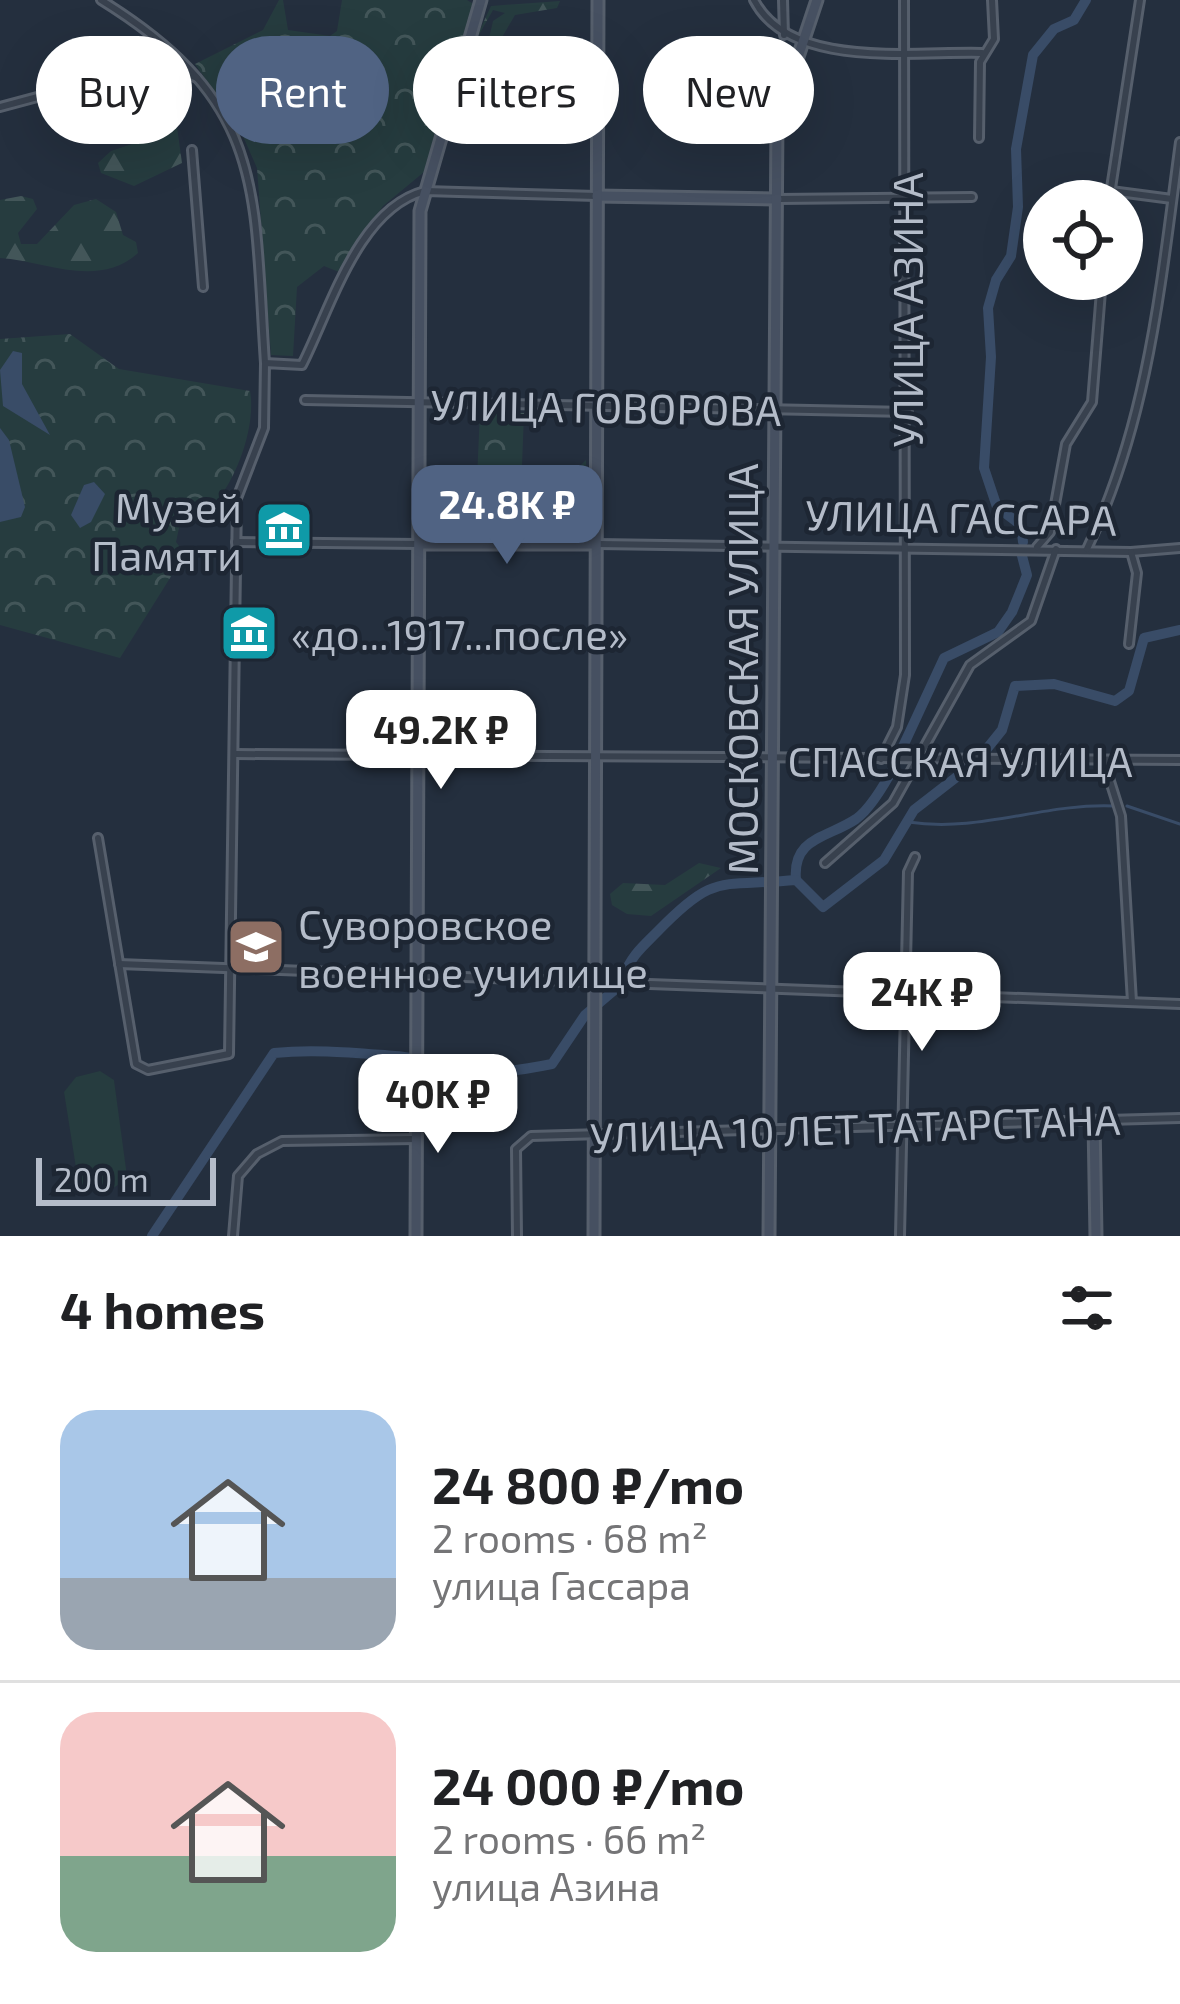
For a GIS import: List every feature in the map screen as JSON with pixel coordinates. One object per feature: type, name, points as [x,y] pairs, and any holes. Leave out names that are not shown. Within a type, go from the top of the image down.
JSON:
[{"type":"main road","points":[[416,1236],[417,404],[425,191],[481,0]]},
{"type":"main road","points":[[594,1236],[598,0]]},
{"type":"main road","name":"МОСКОВСКАЯ УЛИЦА","points":[[805,36],[817,0]]},
{"type":"main road","name":"МОСКОВСКАЯ УЛИЦА","points":[[769,1236],[779,144]]},
{"type":"main road","points":[[597,196],[777,200]]},
{"type":"main road","name":"УЛИЦА ГАССАРА","points":[[420,544],[594,544]]},
{"type":"main road","points":[[1094,1120],[1096,1236]]},
{"type":"street","points":[[98,838],[139,1067],[148,1070],[231,1052],[236,542],[239,491],[264,428],[266,363],[249,170],[238,140],[196,78],[157,35],[101,0]]},
{"type":"street","points":[[754,0],[765,19],[784,35]]},
{"type":"street","points":[[784,0],[784,35]]},
{"type":"street","name":"УЛИЦА АЗИНА","points":[[881,758],[903,705],[908,412],[904,0]]},
{"type":"street","points":[[979,138],[982,52],[994,39],[992,0]]},
{"type":"street","points":[[1112,180],[1139,0]]},
{"type":"street","points":[[814,45],[982,52]]},
{"type":"street","points":[[0,107],[164,63],[196,78]]},
{"type":"street","points":[[1087,549],[1132,442],[1148,375],[1180,142]]},
{"type":"street","points":[[192,151],[202,287]]},
{"type":"street","points":[[266,363],[302,365],[370,232],[397,202],[425,191],[597,196]]},
{"type":"street","points":[[777,200],[972,196]]},
{"type":"street","points":[[1143,197],[1174,203]]},
{"type":"street","points":[[1037,547],[1050,532],[1066,444],[1092,402],[1100,300]]},
{"type":"street","name":"УЛИЦА ГОВОРОВА","points":[[305,400],[908,412]]},
{"type":"street","name":"УЛИЦА ГАССАРА","points":[[236,542],[420,544]]},
{"type":"street","name":"УЛИЦА ГАССАРА","points":[[594,544],[1131,552],[1180,548]]},
{"type":"street","points":[[825,862],[893,802],[970,664],[1013,639],[1031,621],[1056,549]]},
{"type":"street","points":[[1129,644],[1137,572],[1131,552]]},
{"type":"street","name":"СПАССКАЯ УЛИЦА","points":[[236,754],[1180,760]]},
{"type":"street","points":[[1103,759],[1121,816],[1132,1002]]},
{"type":"street","points":[[900,1236],[902,994],[908,872],[915,857]]},
{"type":"street","points":[[119,964],[1180,1004]]},
{"type":"street","name":"УЛИЦА 10 ЛЕТ ТАТАРСТАНА","points":[[517,1236],[516,1150],[530,1136],[1180,1118]]},
{"type":"street","points":[[233,1236],[236,1183],[244,1165],[276,1142],[416,1139]]},
{"type":"green space","points":[[283,0],[288,30],[330,36],[251,36],[263,30]]},
{"type":"green space","points":[[342,0],[467,0],[478,7],[469,36],[413,36],[413,144],[437,144],[430,167],[383,206],[339,272],[324,266],[297,287],[293,356],[271,355],[257,168],[246,144],[389,144],[389,36],[330,36],[337,31]]},
{"type":"green space","points":[[560,1],[557,8],[515,15],[503,36],[490,36],[493,21],[505,13],[493,10],[477,36],[491,6]]},
{"type":"green space","points":[[216,54],[216,94],[195,64]]},
{"type":"green space","points":[[132,144],[179,144],[182,163],[134,186],[101,173],[98,163],[111,151]]},
{"type":"green space","points":[[33,199],[37,209],[18,233],[21,244],[37,244],[74,205],[96,199],[116,212],[123,235],[136,242],[138,253],[122,264],[89,271],[0,258],[0,200]]},
{"type":"green space","points":[[70,334],[119,369],[250,391],[249,429],[235,472],[211,508],[179,528],[176,542],[185,554],[120,658],[0,625],[0,339]]},
{"type":"green space","points":[[480,412],[524,413],[522,465],[578,468],[586,460],[588,536],[433,539],[433,524],[475,525]]},
{"type":"green space","points":[[699,863],[721,868],[651,916],[627,914],[612,905],[610,894],[623,883],[665,885]]},
{"type":"green space","points":[[100,1071],[114,1080],[127,1176],[100,1192],[79,1187],[64,1092],[76,1077]]},
{"type":"water","points":[[13,351],[22,353],[22,384],[50,435],[3,406],[0,370]]},
{"type":"water","points":[[0,428],[9,440],[25,507],[21,517],[0,522]]},
{"type":"water","points":[[94,482],[105,494],[91,522],[80,528],[71,515],[84,485]]},
{"type":"waterway","points":[[1023,542],[1021,525],[997,507],[984,468],[991,357],[988,308],[996,280],[1011,256],[1018,207],[1016,149],[1033,55],[1054,29],[1074,20],[1086,0]]},
{"type":"waterway","points":[[899,755],[944,658],[998,632],[1012,612],[1027,575],[1021,552]]},
{"type":"waterway","points":[[981,756],[1002,730],[1015,686],[1054,684],[1115,701],[1129,691],[1144,638],[1180,630]]},
{"type":"waterway","points":[[796,880],[796,866],[806,847],[861,814],[895,765]]},
{"type":"waterway","points":[[623,977],[637,952],[676,913],[719,886],[796,880],[823,907],[884,860],[914,810],[972,765]]},
{"type":"waterway","points":[[908,822],[961,824],[1114,806]]},
{"type":"waterway","points":[[1127,806],[1180,824]]},
{"type":"waterway","points":[[152,1236],[274,1053],[402,1057],[476,1072],[539,1067],[552,1064],[585,1015],[618,987]]},
{"type":"place","name":"Музей Памяти","points":[[284,530]]},
{"type":"place","name":"«до...1917...после»","points":[[249,633]]},
{"type":"place","name":"Суворовское военное училище","points":[[256,947]]}]
